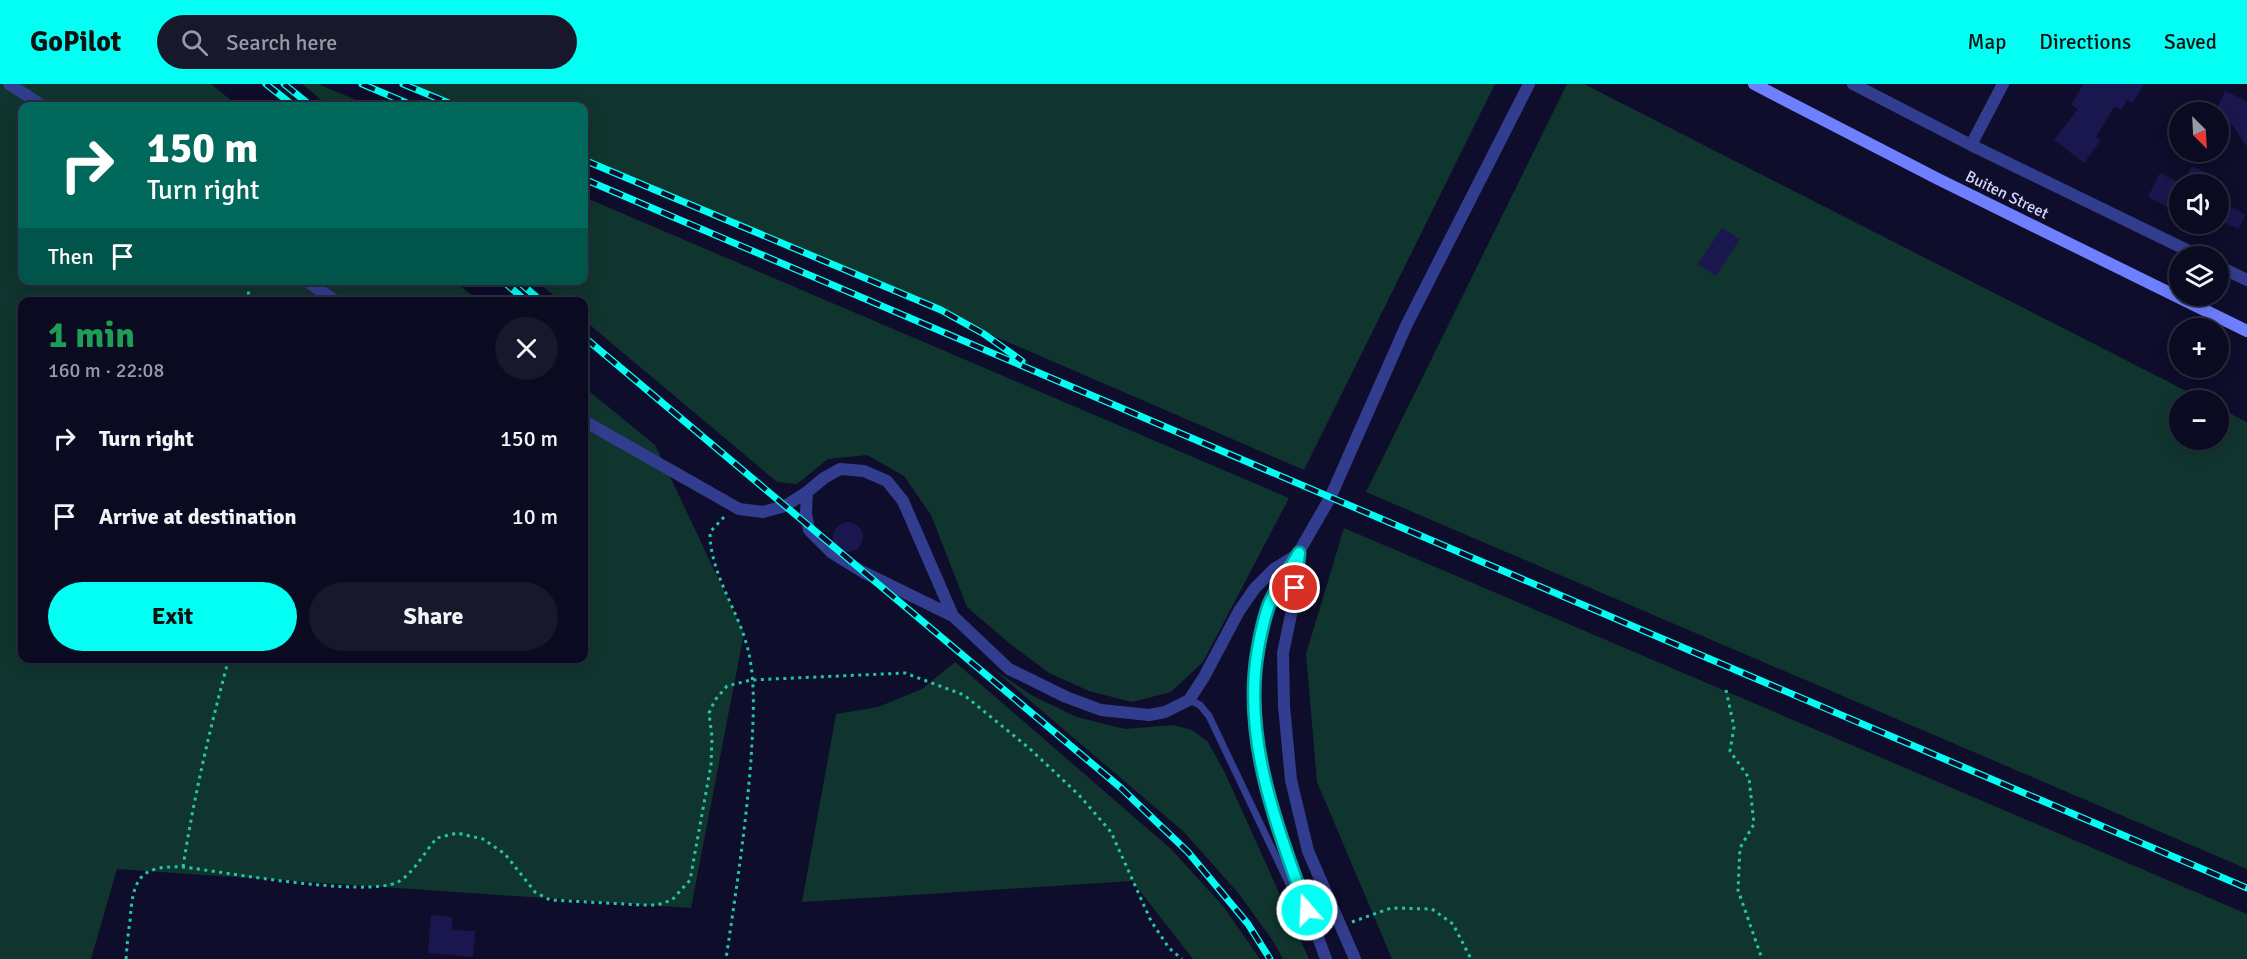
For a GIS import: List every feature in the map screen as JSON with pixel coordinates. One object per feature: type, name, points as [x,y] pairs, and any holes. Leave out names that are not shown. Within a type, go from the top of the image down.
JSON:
[{"type":"street","points":[[9,84],[37,102]]},
{"type":"street","points":[[1325,959],[1266,790],[1256,738],[1254,702],[1254,674],[1261,633],[1270,602],[1330,498],[1406,326],[1529,84]]},
{"type":"street","name":"Buiten Street","points":[[1754,84],[1938,179],[2247,332]]},
{"type":"street","name":"Buiten Street","points":[[1853,84],[1971,145],[2178,246]]},
{"type":"street","points":[[1971,145],[2003,84]]},
{"type":"street","points":[[2229,271],[2247,280]]},
{"type":"street","points":[[312,285],[330,297]]},
{"type":"street","points":[[588,423],[739,509],[764,512],[784,506],[840,469],[864,471],[887,481],[903,501],[953,616]]},
{"type":"street","points":[[807,492],[806,513],[809,530],[832,554],[863,572],[953,616],[1009,669],[1066,697],[1101,710],[1149,715],[1165,712],[1189,700],[1234,620],[1255,588],[1274,568],[1299,553]]},
{"type":"street","points":[[1299,553],[1293,605],[1283,653],[1287,750],[1291,780],[1308,851],[1343,926],[1355,959]]},
{"type":"lane","points":[[1189,700],[1200,705],[1209,716],[1325,959]]},
{"type":"path","points":[[726,959],[747,825],[754,717],[749,654],[741,627],[715,567],[710,546],[710,532],[723,518],[739,509]]},
{"type":"path","points":[[183,867],[193,804],[228,663]]},
{"type":"path","points":[[126,959],[130,900],[138,880],[151,870],[165,866],[183,867],[337,887],[380,886],[397,882],[413,870],[437,838],[457,833],[483,839],[505,854],[535,892],[550,900],[657,905],[672,900],[690,880],[711,765],[712,737],[709,712],[715,699],[727,686],[751,680],[905,673],[964,695],[1079,795],[1111,832],[1151,921],[1169,948],[1182,959]]},
{"type":"path","points":[[1726,690],[1734,727],[1730,751],[1749,778],[1754,824],[1740,848],[1738,890],[1762,959]]},
{"type":"path","points":[[1343,926],[1392,908],[1432,909],[1454,924],[1471,959]]},
{"type":"green space","points":[[0,84],[211,84],[233,102],[18,102],[18,285],[459,285],[474,297],[18,297],[18,663],[588,663],[588,390],[655,445],[744,633],[691,908],[117,869],[91,959],[0,959]]},
{"type":"green space","points":[[302,84],[318,84],[361,102],[324,102]]},
{"type":"green space","points":[[411,84],[1495,84],[1304,470],[588,161],[588,102],[454,102]]},
{"type":"green space","points":[[1567,84],[1584,84],[2184,390],[2169,390],[2169,450],[2229,450],[2229,413],[2247,422],[2247,869],[1366,492]]},
{"type":"green space","points":[[588,199],[1289,498],[1203,662],[1171,692],[1132,702],[1089,691],[1049,673],[967,607],[931,515],[904,476],[867,455],[828,459],[797,484],[777,482],[588,323],[588,297],[556,297],[541,285],[588,285]]},
{"type":"green space","points":[[1344,528],[2247,914],[2247,959],[1392,959],[1317,782],[1306,654]]},
{"type":"green space","points":[[955,662],[1171,849],[1223,906],[1260,959],[1193,959],[1132,881],[802,902],[836,714],[878,707],[922,689]]},
{"type":"green space","points":[[993,669],[1033,696],[1077,717],[1125,729],[1173,725],[1192,730],[1208,742],[1225,773],[1309,959],[1283,959],[1273,941],[1239,894],[1184,832]]},
{"type":"building","points":[[2083,84],[2144,84],[2133,103],[2127,100],[2121,110],[2114,107],[2096,137],[2101,140],[2084,163],[2054,140],[2078,109],[2071,105]]},
{"type":"building","points":[[2225,91],[2247,101],[2247,147],[2233,126],[2229,124],[2229,102],[2220,102]]},
{"type":"building","points":[[2192,166],[2209,174],[2188,174]]},
{"type":"building","points":[[2160,173],[2169,178],[2169,208],[2148,197]]},
{"type":"building","points":[[2229,206],[2246,215],[2238,229],[2229,224]]},
{"type":"building","points":[[1722,228],[1740,239],[1716,276],[1698,264]]},
{"type":"building","points":[[848,522],[858,527],[863,537],[858,547],[848,552],[838,547],[833,537],[838,527]]},
{"type":"building","points":[[431,915],[452,917],[452,930],[475,931],[473,957],[428,953]]},
{"type":"railway","points":[[266,84],[289,102]]},
{"type":"railway","points":[[284,84],[306,102]]},
{"type":"railway","points":[[362,84],[405,102]]},
{"type":"railway","points":[[403,84],[446,102]]},
{"type":"railway","points":[[588,162],[941,310],[984,334],[1022,361]]},
{"type":"railway","points":[[588,181],[2247,888]]},
{"type":"railway","points":[[508,285],[521,297]]},
{"type":"railway","points":[[523,285],[536,297]]},
{"type":"railway","points":[[588,340],[1121,788],[1188,852],[1248,924],[1270,959]]},
{"type":"route","points":[[1295,588],[1299,553],[1270,602],[1261,633],[1254,674],[1254,702],[1256,738],[1266,790],[1307,910]]}]
